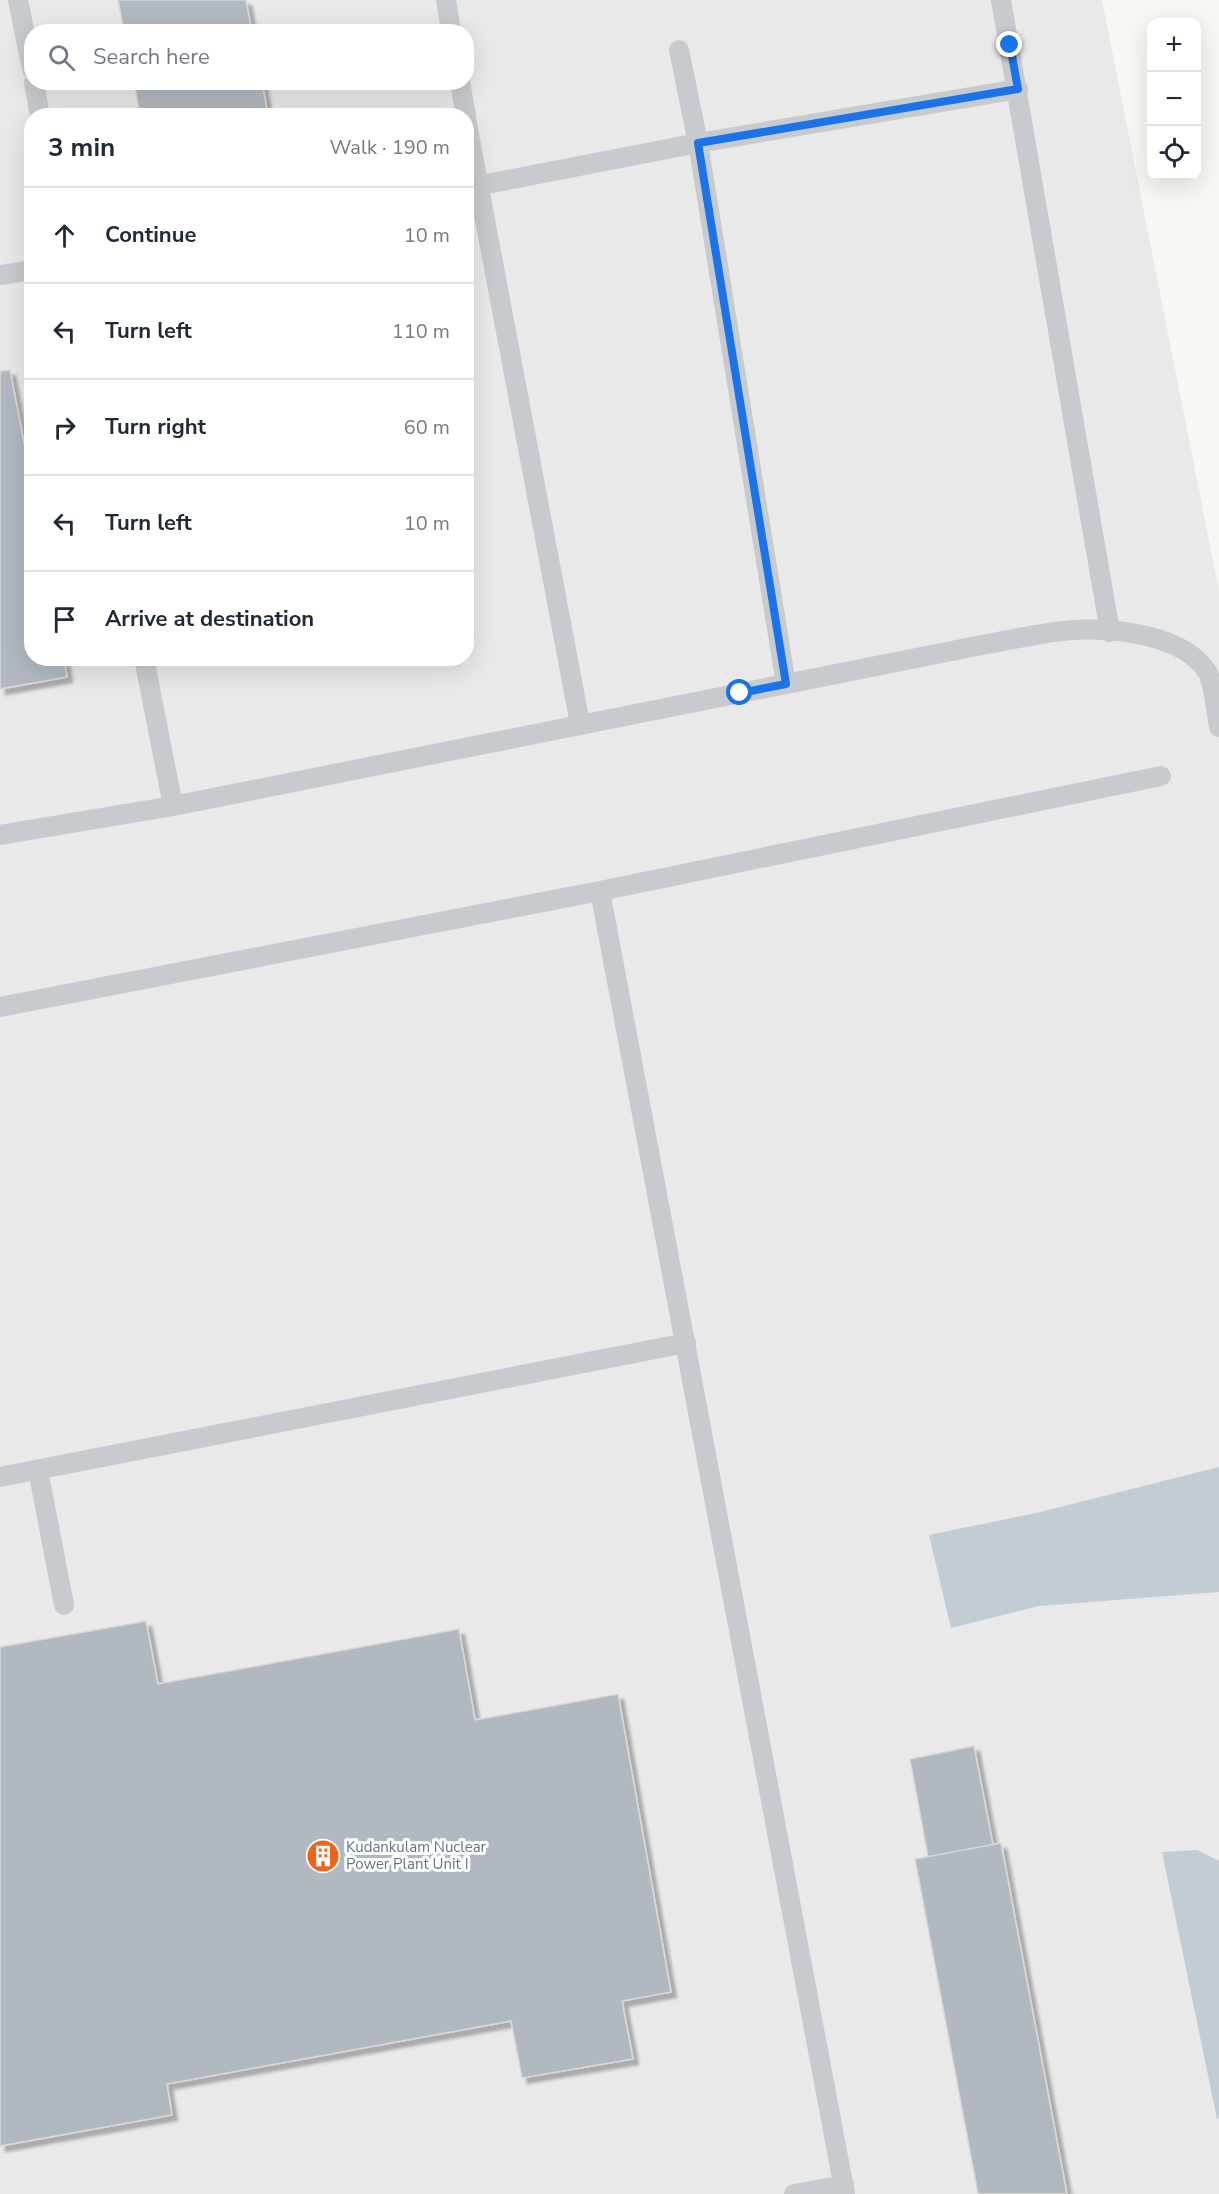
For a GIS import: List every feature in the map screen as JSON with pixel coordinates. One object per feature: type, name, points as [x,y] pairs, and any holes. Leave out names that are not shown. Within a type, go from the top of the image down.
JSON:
[{"type":"lane","points":[[18,0],[24,30]]},
{"type":"lane","points":[[446,0],[450,24]]},
{"type":"lane","points":[[1001,0],[1110,632]]},
{"type":"lane","points":[[679,50],[698,143],[786,684]]},
{"type":"lane","points":[[474,187],[698,143],[1018,89]]},
{"type":"lane","points":[[35,90],[39,108]]},
{"type":"lane","points":[[461,90],[464,108]]},
{"type":"lane","points":[[474,197],[580,724]]},
{"type":"lane","points":[[0,275],[24,271]]},
{"type":"lane","points":[[0,835],[173,806],[987,644],[1073,630],[1154,637],[1183,648],[1208,674],[1219,727]]},
{"type":"lane","points":[[146,666],[173,806]]},
{"type":"lane","points":[[0,1007],[600,891],[1161,776]]},
{"type":"lane","points":[[600,891],[845,2190],[794,2194]]},
{"type":"lane","points":[[0,1477],[686,1343]]},
{"type":"lane","points":[[38,1470],[64,1605]]},
{"type":"shaded area","points":[[0,0],[1102,0],[1219,591],[1219,2194],[0,2194]]},
{"type":"shaded area","points":[[1219,1467],[1219,1592],[1039,1606],[951,1628],[929,1535],[1036,1513]]},
{"type":"shaded area","points":[[1197,1850],[1219,1861],[1219,2118],[1217,2119],[1162,1852]]},
{"type":"building","points":[[118,0],[246,0],[250,24],[122,24]]},
{"type":"building","points":[[135,90],[263,90],[267,108],[139,108]]},
{"type":"building","points":[[10,370],[24,443],[24,666],[65,666],[67,677],[0,689],[0,371]]},
{"type":"building","name":"Kudankulam Nuclear Power Plant Unit I","points":[[146,1621],[158,1684],[459,1629],[475,1720],[618,1694],[671,1992],[622,2001],[633,2059],[522,2078],[511,2021],[167,2084],[172,2115],[0,2146],[0,1647]]},
{"type":"building","points":[[974,1746],[993,1845],[928,1857],[910,1759]]},
{"type":"building","points":[[1001,1843],[1067,2194],[978,2194],[915,1859]]},
{"type":"place","name":"Kudankulam Nuclear Power Plant Unit I","points":[[323,1856]]},
{"type":"route","points":[[740,693],[786,684],[698,143],[1018,89],[1010,45]]}]
